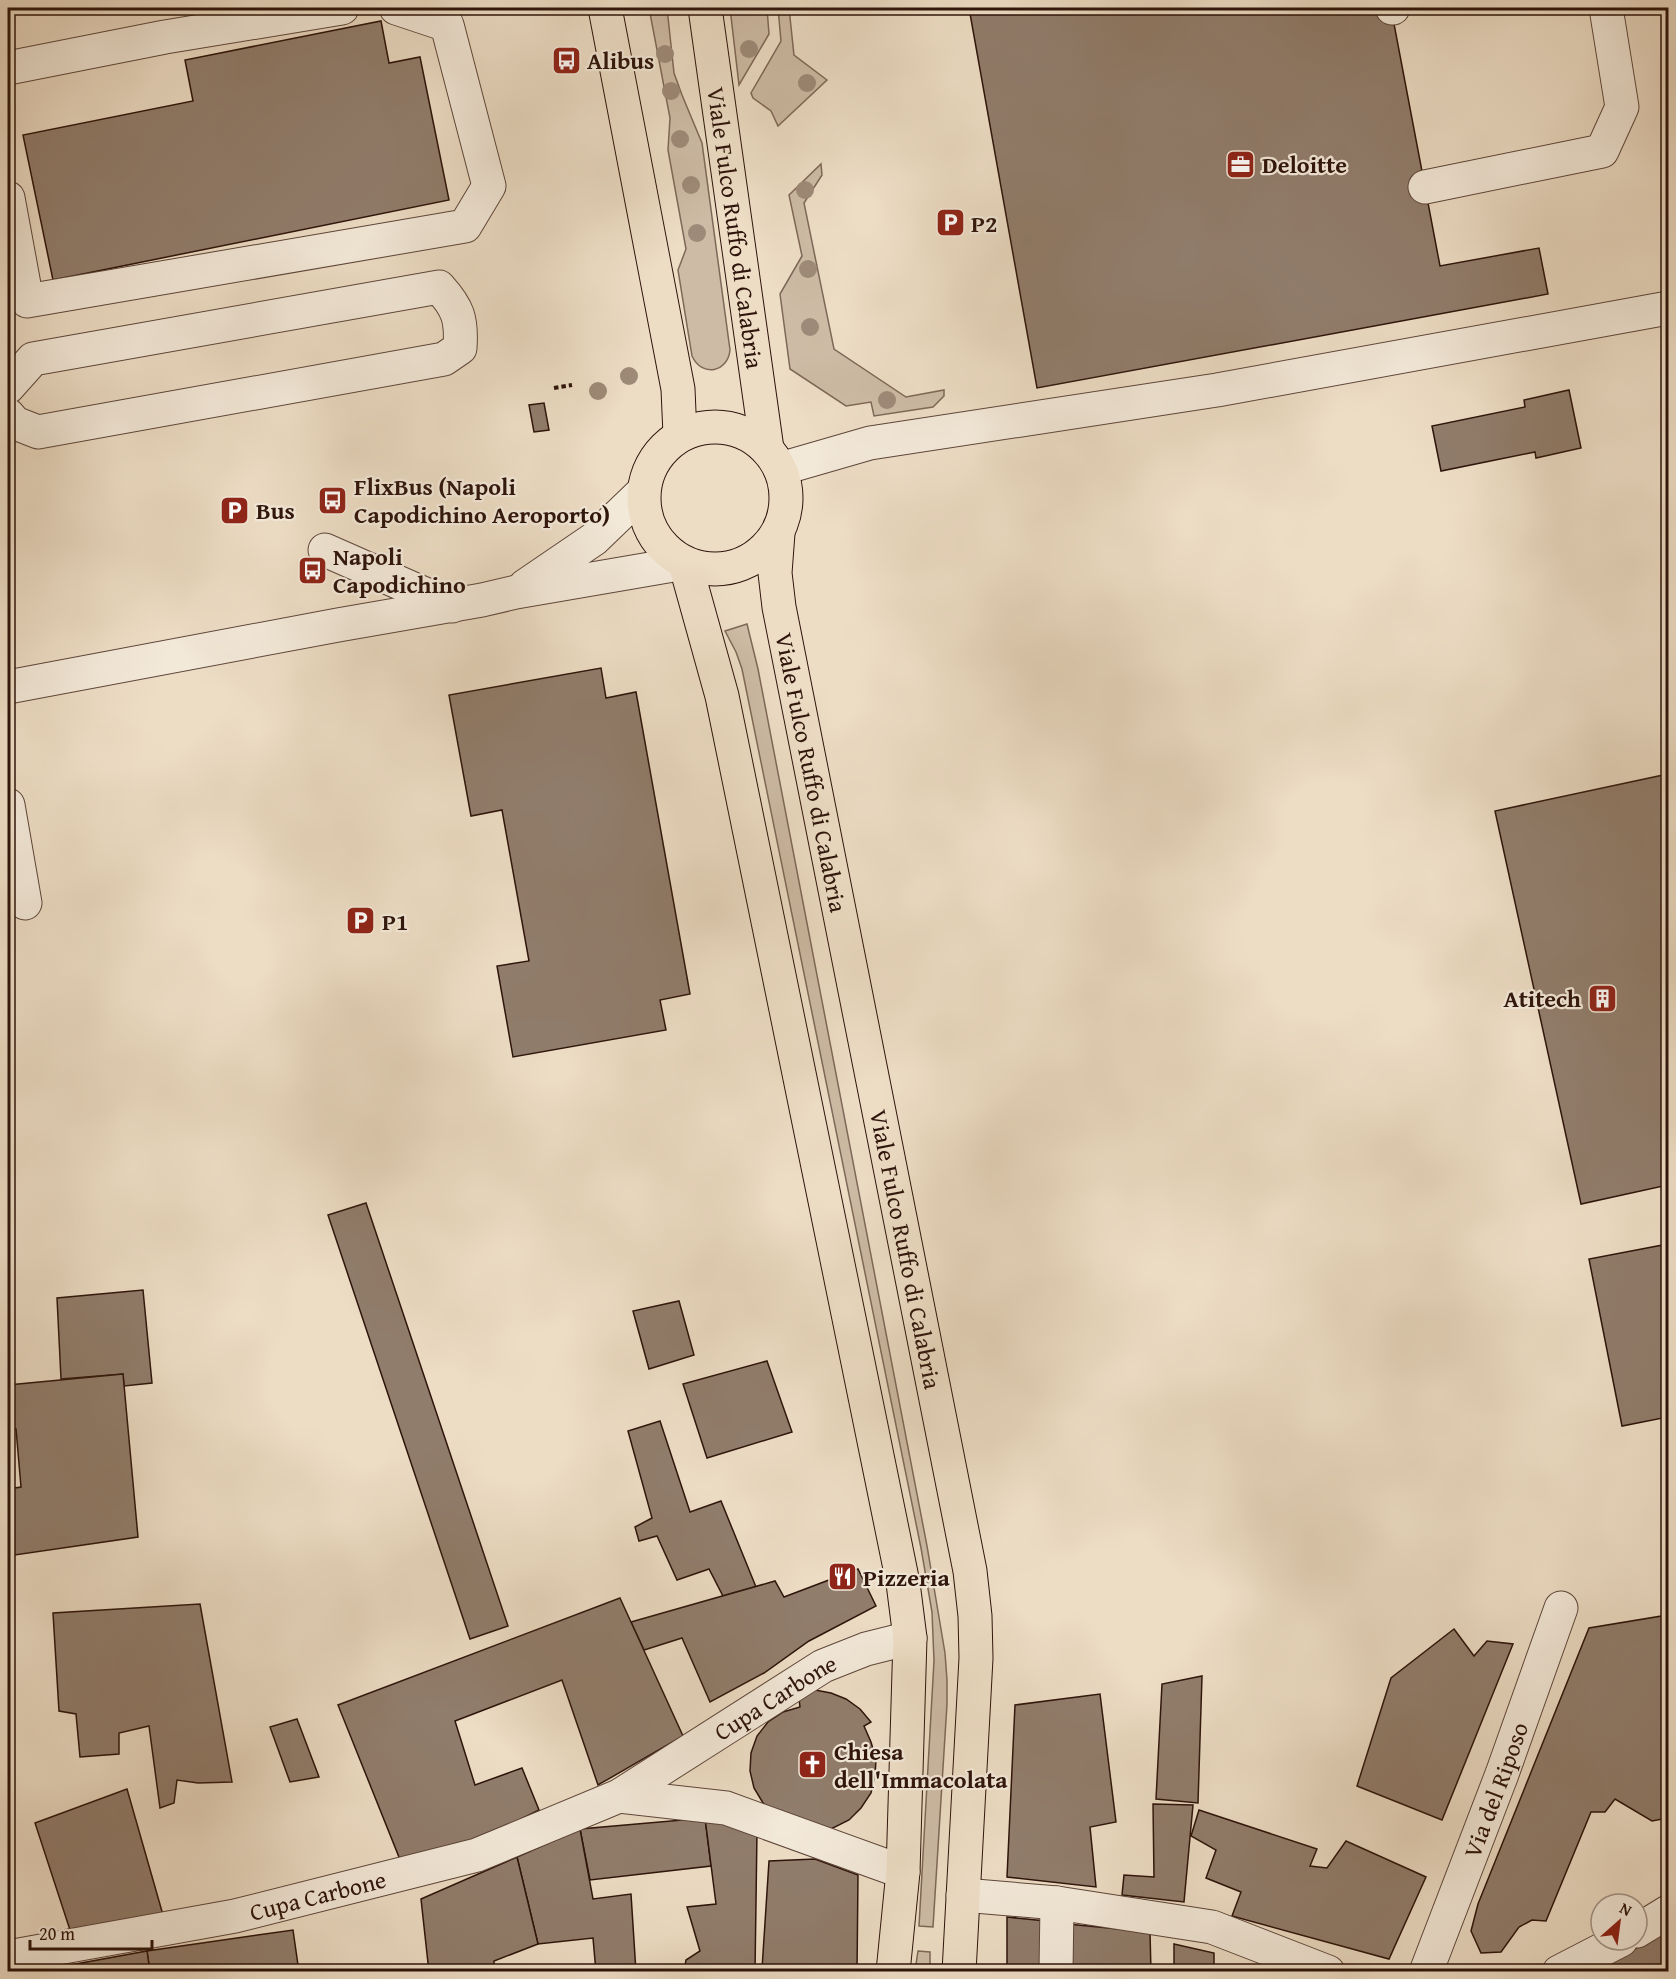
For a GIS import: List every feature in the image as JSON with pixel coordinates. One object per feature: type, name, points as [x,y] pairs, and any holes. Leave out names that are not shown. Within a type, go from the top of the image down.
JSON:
[{"type":"main road","points":[[606,8],[678,389],[680,435]]},
{"type":"main road","name":"Viale Fulco Ruffo di Calabria","points":[[705,8],[774,459]]},
{"type":"main road","points":[[726,427],[748,435],[774,459],[786,492],[785,513],[778,533],[765,550],[747,562],[727,569],[706,569],[685,563],[667,552],[653,535],[645,515],[643,492],[649,469],[661,450],[680,435],[702,428],[726,427]]},
{"type":"main road","name":"Viale Fulco Ruffo di Calabria","points":[[778,533],[775,573],[779,607],[970,1571],[975,1616],[976,1658],[958,1971]]},
{"type":"main road","points":[[685,563],[722,696],[903,1583],[910,1638],[903,1872],[893,1971]]},
{"type":"street","points":[[165,37],[179,8]]},
{"type":"street","points":[[8,68],[165,37],[270,12],[342,8]]},
{"type":"street","points":[[8,198],[27,301],[465,226],[489,186],[447,25],[396,8]]},
{"type":"street","points":[[1425,187],[1602,151],[1622,107],[1606,8]]},
{"type":"street","points":[[8,387],[33,359],[439,287],[455,305],[461,332],[460,348],[444,359],[38,432],[15,423],[8,415]]},
{"type":"street","points":[[774,459],[1218,390],[1668,308]]},
{"type":"street","points":[[516,592],[594,539],[643,492]]},
{"type":"street","points":[[325,550],[452,606]]},
{"type":"street","points":[[8,687],[452,606],[516,592],[685,563]]},
{"type":"street","points":[[8,806],[25,903]]},
{"type":"street","name":"Via del Riposo","points":[[1426,1971],[1502,1774],[1561,1608]]},
{"type":"street","name":"Cupa Carbone","points":[[8,1957],[235,1916],[477,1855],[619,1796],[823,1666],[866,1649],[910,1638]]},
{"type":"street","name":"Cupa Carbone","points":[[619,1796],[726,1808],[903,1872]]},
{"type":"street","points":[[963,1895],[1057,1903],[1212,1927],[1328,1971]]},
{"type":"street","points":[[1056,1971],[1057,1903]]},
{"type":"street","points":[[1649,1923],[1668,1912]]},
{"type":"street","points":[[1558,1971],[1597,1952]]},
{"type":"path","points":[[554,388],[572,385]]},
{"type":"shaded area","points":[[649,8],[667,8],[674,73],[702,143],[730,350],[725,363],[714,370],[702,367],[692,356],[678,270],[686,249],[668,150],[670,118]]},
{"type":"shaded area","points":[[730,8],[767,8],[769,34],[739,85]]},
{"type":"shaded area","points":[[778,8],[789,8],[794,55],[827,80],[778,126],[771,111],[753,98],[751,93],[781,41]]},
{"type":"shaded area","points":[[821,164],[822,175],[804,203],[834,349],[906,397],[944,390],[944,396],[933,407],[874,416],[871,402],[846,406],[790,369],[780,294],[802,256],[789,195]]},
{"type":"shaded area","points":[[747,624],[758,669],[927,1546],[945,1653],[947,1704],[933,1927],[919,1926],[934,1661],[932,1612],[921,1548],[742,669],[725,631]]},
{"type":"shaded area","points":[[918,1951],[930,1952],[930,1971],[915,1971]]},
{"type":"building","points":[[969,8],[1391,8],[1440,266],[1539,248],[1548,294],[1037,388]]},
{"type":"building","points":[[381,21],[389,63],[420,57],[449,200],[53,280],[23,135],[193,101],[185,60]]},
{"type":"building","points":[[1569,390],[1581,448],[1536,458],[1535,452],[1441,471],[1432,426],[1525,407],[1524,400]]},
{"type":"building","points":[[544,403],[549,430],[534,432],[529,405]]},
{"type":"building","points":[[601,668],[606,698],[636,692],[690,994],[660,1000],[666,1030],[513,1057],[497,966],[529,961],[502,810],[471,816],[449,695]]},
{"type":"building","name":"Atitech","points":[[1668,774],[1668,1185],[1581,1204],[1495,811]]},
{"type":"building","points":[[366,1203],[508,1626],[470,1639],[328,1215]]},
{"type":"building","points":[[1668,1244],[1668,1417],[1622,1426],[1589,1259]]},
{"type":"building","points":[[143,1290],[152,1383],[124,1386],[123,1374],[61,1379],[57,1298]]},
{"type":"building","points":[[679,1301],[694,1355],[649,1369],[633,1311]]},
{"type":"building","points":[[767,1361],[792,1432],[707,1458],[683,1384]]},
{"type":"building","points":[[123,1374],[138,1537],[8,1556],[8,1489],[21,1487],[16,1429],[8,1430],[8,1385]]},
{"type":"building","points":[[660,1421],[690,1512],[721,1501],[756,1587],[723,1596],[709,1569],[677,1580],[657,1536],[639,1541],[635,1527],[652,1518],[628,1431]]},
{"type":"building","points":[[858,1569],[876,1606],[809,1641],[764,1673],[710,1702],[682,1638],[644,1650],[631,1622],[775,1581],[784,1597]]},
{"type":"building","points":[[620,1598],[683,1736],[598,1785],[562,1680],[455,1721],[475,1785],[522,1768],[539,1810],[473,1843],[401,1862],[338,1705]]},
{"type":"building","points":[[200,1604],[232,1782],[198,1783],[177,1780],[174,1803],[160,1808],[149,1726],[119,1733],[119,1754],[80,1757],[76,1714],[59,1711],[53,1613]]},
{"type":"building","points":[[1668,1615],[1668,1818],[1652,1821],[1615,1799],[1605,1812],[1591,1812],[1546,1921],[1532,1920],[1519,1927],[1501,1952],[1481,1953],[1471,1931],[1478,1904],[1589,1628]]},
{"type":"building","points":[[1454,1629],[1474,1656],[1487,1641],[1513,1644],[1442,1820],[1357,1786],[1391,1678]]},
{"type":"building","points":[[1202,1676],[1198,1803],[1156,1799],[1162,1684]]},
{"type":"building","name":"Chiesa dell'Immacolata","points":[[798,1690],[831,1693],[846,1699],[860,1709],[871,1722],[864,1726],[876,1759],[871,1793],[849,1820],[831,1829],[777,1814],[763,1803],[754,1788],[750,1771],[751,1753],[757,1736],[768,1722],[783,1712],[800,1707]]},
{"type":"building","points":[[1100,1694],[1116,1822],[1090,1827],[1096,1887],[1007,1877],[1015,1705]]},
{"type":"building","points":[[297,1719],[319,1777],[290,1782],[270,1727]]},
{"type":"building","points":[[127,1789],[163,1915],[70,1930],[35,1823]]},
{"type":"building","points":[[1153,1804],[1193,1805],[1184,1902],[1122,1895],[1124,1875],[1154,1877]]},
{"type":"building","points":[[1199,1810],[1317,1849],[1310,1866],[1327,1868],[1346,1841],[1426,1877],[1389,1959],[1232,1916],[1241,1892],[1206,1878],[1216,1850],[1191,1836]]},
{"type":"building","points":[[705,1818],[711,1866],[590,1880],[580,1829]]},
{"type":"building","points":[[705,1818],[757,1831],[755,1972],[684,1972],[686,1960],[700,1951],[687,1907],[716,1904]]},
{"type":"building","points":[[580,1829],[593,1899],[631,1894],[636,1972],[596,1972],[593,1938],[538,1944],[517,1857]]},
{"type":"building","points":[[517,1857],[538,1944],[494,1961],[494,1972],[429,1972],[421,1899]]},
{"type":"building","points":[[815,1859],[858,1875],[857,1972],[763,1972],[769,1861]]},
{"type":"building","points":[[1007,1917],[1046,1921],[1046,1972],[1007,1972]]},
{"type":"building","points":[[1067,1924],[1150,1932],[1151,1972],[1066,1972]]},
{"type":"building","points":[[1668,1929],[1668,1972],[1596,1972],[1629,1952],[1649,1952],[1649,1940]]},
{"type":"building","points":[[293,1930],[299,1972],[150,1972],[147,1951]]},
{"type":"building","points":[[1174,1944],[1214,1953],[1214,1972],[1174,1972]]},
{"type":"building","points":[[147,1951],[150,1972],[32,1972]]},
{"type":"building","points":[[1261,1963],[1286,1972],[1261,1972]]},
{"type":"place","name":"Alibus","points":[[566,60]]},
{"type":"place","name":"Deloitte","points":[[1241,164]]},
{"type":"place","name":"P2","points":[[950,223]]},
{"type":"place","name":"FlixBus (Napoli Capodichino Aeroporto)","points":[[333,500]]},
{"type":"place","name":"Bus","points":[[235,510]]},
{"type":"place","name":"Napoli Capodichino","points":[[312,570]]},
{"type":"place","name":"P1","points":[[361,921]]},
{"type":"place","name":"Atitech","points":[[1602,998]]},
{"type":"place","name":"Pizzeria","points":[[842,1577]]},
{"type":"place","name":"Chiesa dell'Immacolata","points":[[813,1765]]}]
